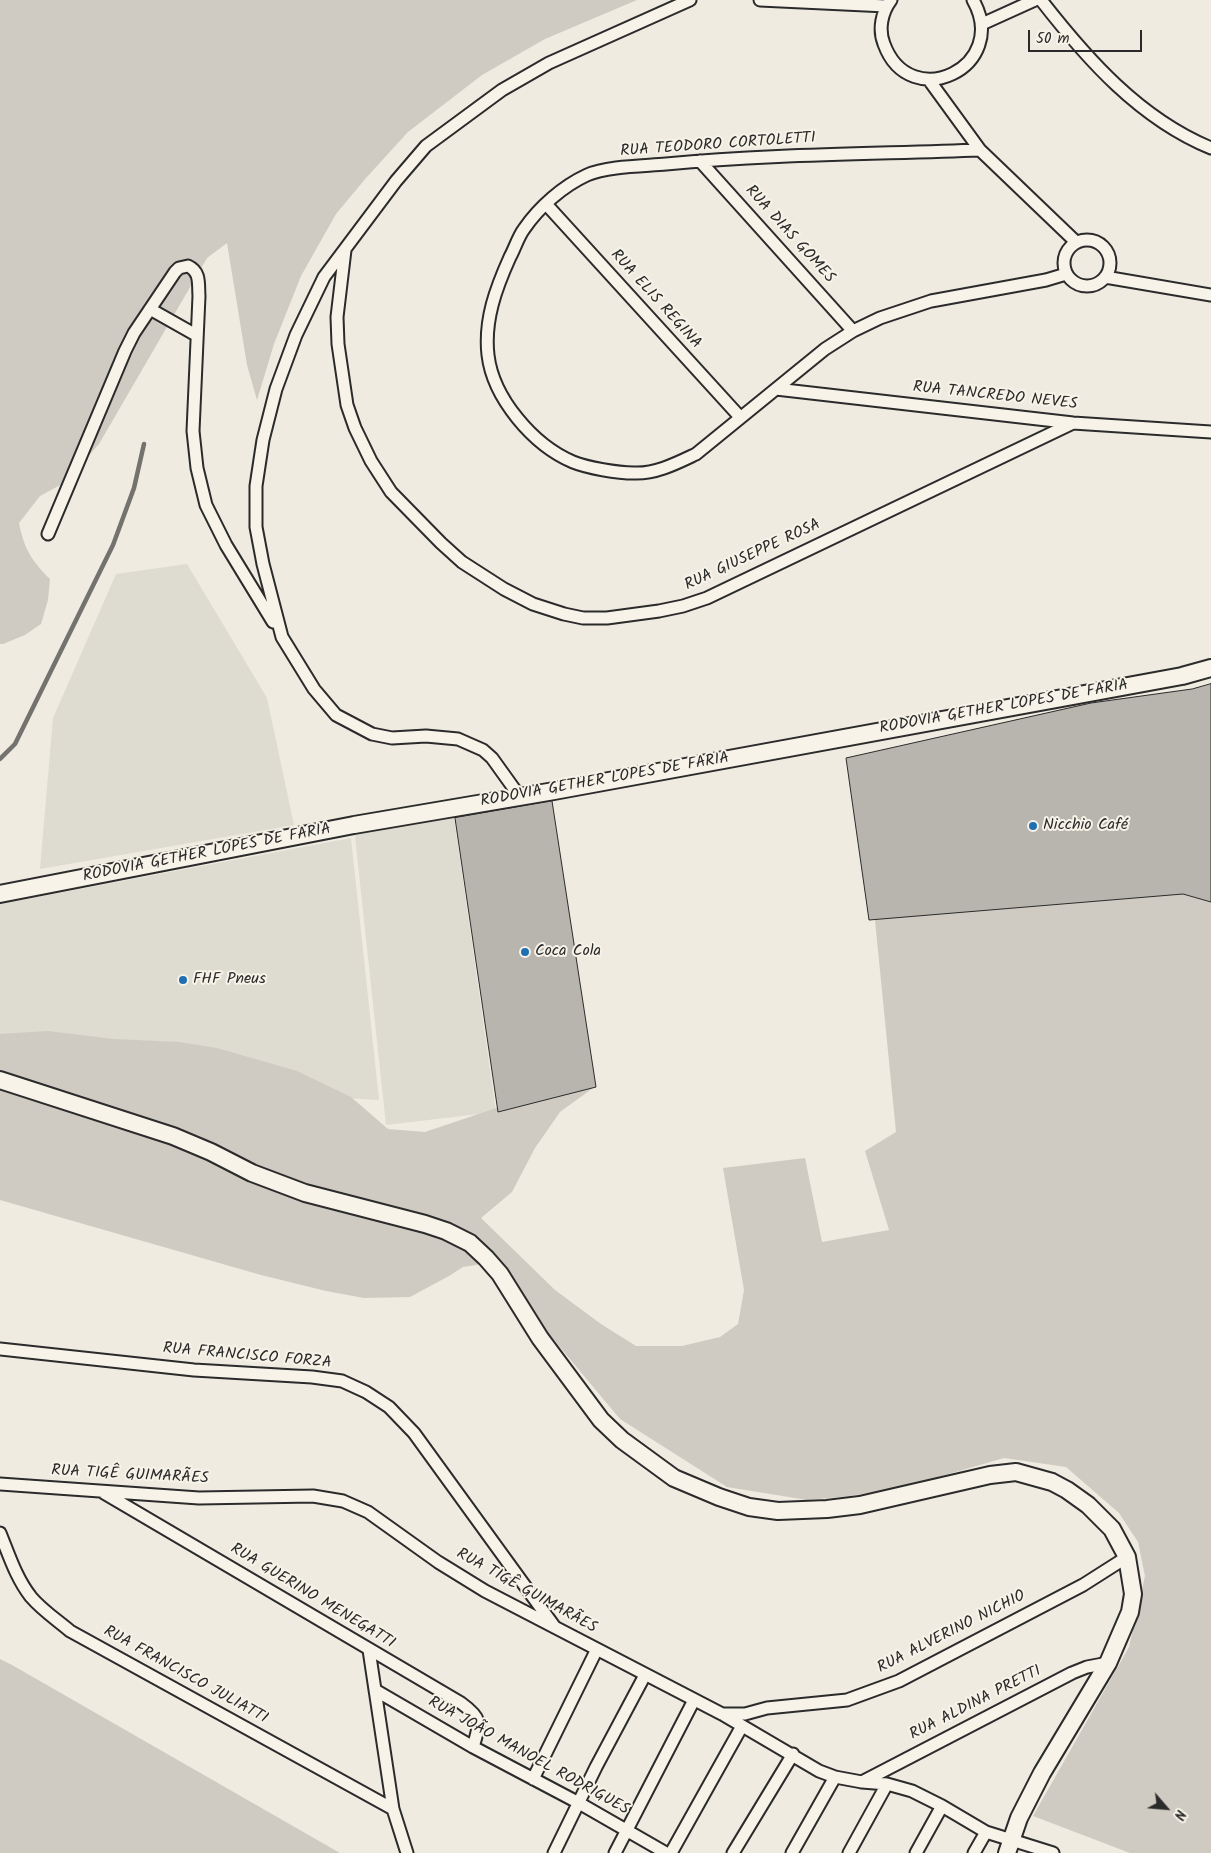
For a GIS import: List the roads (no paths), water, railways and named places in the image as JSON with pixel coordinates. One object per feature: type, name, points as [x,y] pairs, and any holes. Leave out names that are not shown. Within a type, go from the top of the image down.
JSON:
[{"type":"street","points":[[282,637],[271,600],[256,527],[256,486],[263,440],[276,389],[296,335],[324,277],[396,181],[426,146],[502,90],[548,64],[690,0]]},
{"type":"street","points":[[760,0],[889,3],[881,22],[882,39],[888,54],[898,67],[912,76],[929,80],[946,78],[962,70],[974,57],[981,41],[982,24],[979,10],[973,0]]},
{"type":"street","points":[[982,24],[1035,0]]},
{"type":"street","points":[[1041,0],[1071,39],[1105,75],[1138,104],[1190,139],[1211,148]]},
{"type":"street","points":[[929,80],[980,150],[1076,242]]},
{"type":"street","name":"RUA TEODORO CORTOLETTI","points":[[980,150],[700,161],[617,168],[589,174],[569,185],[546,204],[523,230],[497,287],[491,307],[488,328],[488,356],[494,381],[524,428],[544,444],[574,462],[616,472],[652,472],[696,454],[825,349],[853,331],[880,318],[931,300],[1046,280],[1066,274]]},
{"type":"street","name":"RUA DIAS GOMES","points":[[700,161],[853,331]]},
{"type":"street","name":"RUA ELIS REGINA","points":[[546,204],[740,417]]},
{"type":"street","points":[[1090,240],[1103,246],[1110,259],[1110,267],[1105,277],[1097,284],[1083,286],[1070,280],[1066,274],[1063,260],[1065,253],[1076,242],[1090,240]]},
{"type":"street","name":"RUA GIUSEPPE ROSA","points":[[346,248],[337,308],[338,344],[347,405],[355,428],[391,492],[462,562],[482,576],[533,604],[564,614],[584,618],[607,618],[667,610],[707,598],[1073,423]]},
{"type":"street","points":[[48,534],[125,351],[150,309],[180,268],[188,266],[192,268],[198,275],[193,431],[197,468],[206,505],[226,545],[314,689],[336,715],[372,734],[392,738],[426,736],[450,738],[483,750],[492,758],[520,797]]},
{"type":"street","points":[[1105,277],[1211,295]]},
{"type":"street","points":[[150,309],[196,335]]},
{"type":"street","name":"RUA TANCREDO NEVES","points":[[776,389],[1073,423],[1211,432]]},
{"type":"street","name":"RODOVIA GETHER LOPES DE FARIA","points":[[0,894],[354,825],[520,797],[1105,690],[1211,668]]},
{"type":"street","points":[[0,1080],[173,1136],[252,1173],[305,1193],[426,1224],[446,1231],[470,1244],[500,1274],[540,1338],[601,1420],[622,1440],[674,1478],[696,1488],[749,1506],[778,1510],[827,1509],[860,1505],[990,1475],[1016,1472],[1026,1473],[1052,1482],[1088,1505],[1112,1529],[1127,1557],[1133,1594],[1130,1612],[1108,1663],[1042,1773],[1019,1818],[1009,1846]]},
{"type":"street","name":"RUA FRANCISCO FORZA","points":[[0,1349],[194,1370],[312,1377],[342,1381],[366,1392],[389,1407],[414,1433],[556,1627]]},
{"type":"street","name":"RUA TIGÊ GUIMARÃES","points":[[0,1484],[199,1498],[313,1496],[343,1501],[368,1512],[438,1562],[485,1591],[722,1714],[819,1771],[834,1777],[887,1784],[912,1791],[942,1806],[1009,1846],[1053,1853]]},
{"type":"street","name":"RUA GUERINO MENEGATTI","points":[[102,1492],[472,1711],[477,1717],[478,1727],[472,1747]]},
{"type":"street","name":"RUA FRANCISCO JULIATTI","points":[[0,1533],[14,1570],[31,1597],[47,1613],[70,1631],[393,1809]]},
{"type":"street","name":"RUA ALVERINO NICHIO","points":[[722,1714],[745,1714],[767,1708],[847,1700],[899,1681],[1083,1585],[1127,1557]]},
{"type":"street","points":[[532,1780],[597,1649]]},
{"type":"street","points":[[369,1650],[393,1809],[407,1853]]},
{"type":"street","name":"RUA ALDINA PRETTI","points":[[862,1782],[1072,1673],[1087,1667],[1108,1663]]},
{"type":"street","points":[[554,1853],[596,1767],[645,1674]]},
{"type":"street","name":"RUA JOÃO MANOEL RODRIGUES","points":[[375,1690],[472,1747],[579,1803],[666,1853]]},
{"type":"street","points":[[615,1853],[694,1700]]},
{"type":"street","points":[[671,1853],[742,1726]]},
{"type":"street","points":[[733,1853],[793,1754]]},
{"type":"street","points":[[792,1853],[834,1777]]},
{"type":"street","points":[[849,1853],[887,1784]]},
{"type":"street","points":[[916,1853],[942,1806]]},
{"type":"street","points":[[974,1853],[986,1832]]},
{"type":"waterway","points":[[0,759],[15,744],[113,545],[134,488],[144,444]]},
{"type":"place","name":"Nicchio Café","points":[[1033,826]]},
{"type":"place","name":"Coca Cola","points":[[525,952]]},
{"type":"place","name":"FHF Pneus","points":[[183,980]]}]
